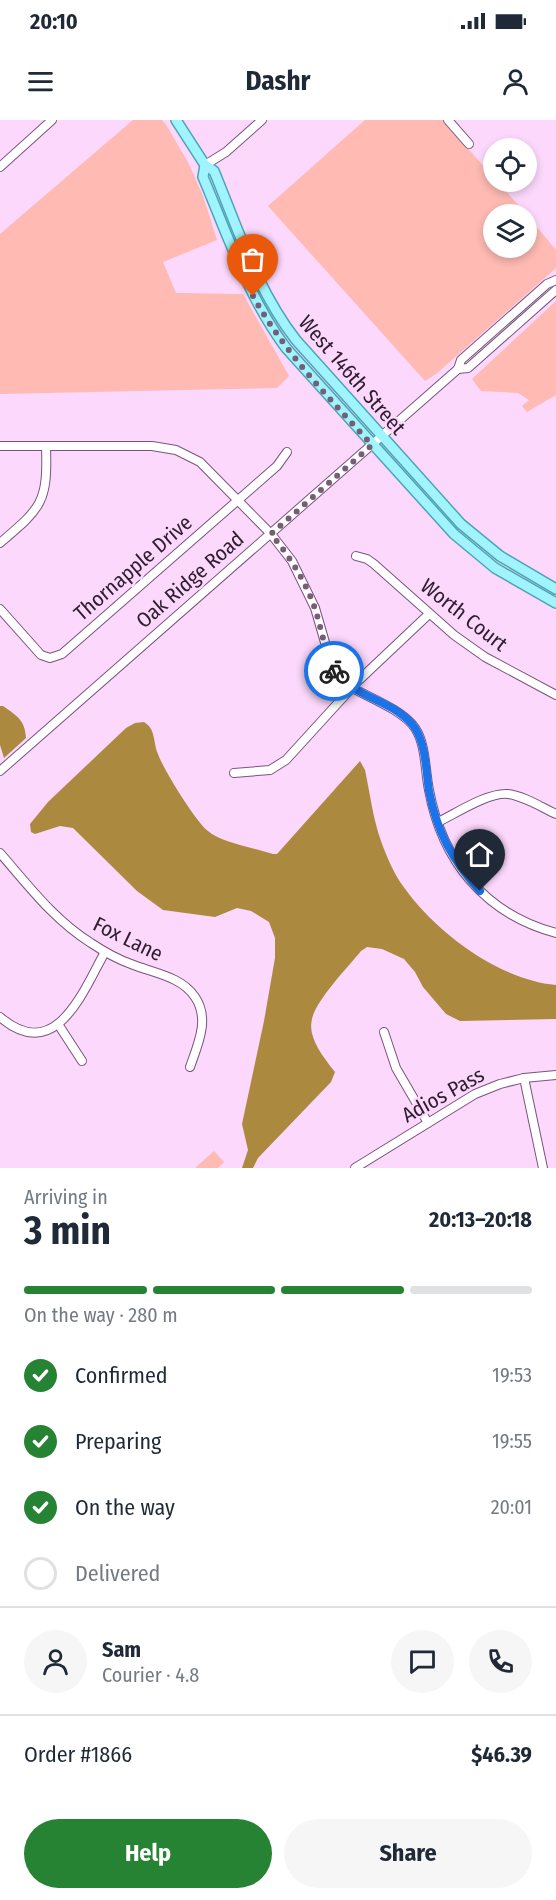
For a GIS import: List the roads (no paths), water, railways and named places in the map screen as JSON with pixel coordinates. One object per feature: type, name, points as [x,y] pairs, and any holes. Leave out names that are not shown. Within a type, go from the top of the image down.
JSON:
[{"type":"main road","points":[[176,120],[205,165]]},
{"type":"main road","name":"West 146th Street","points":[[556,589],[513,565],[475,537],[303,350],[281,320],[256,275],[214,171],[205,165],[203,177],[246,282],[265,318],[294,358],[466,545],[495,568],[556,603]]},
{"type":"street","points":[[0,167],[52,120]]},
{"type":"street","points":[[205,165],[226,152],[262,120]]},
{"type":"street","points":[[448,120],[469,144]]},
{"type":"street","name":"Oak Ridge Road","points":[[0,771],[458,369],[461,360],[547,284],[556,280]]},
{"type":"street","name":"Oak Ridge Road","points":[[458,369],[468,368],[556,290]]},
{"type":"street","points":[[0,446],[152,446],[176,450],[200,462],[271,534],[292,561],[315,608],[333,670],[345,684],[404,717],[415,728],[423,750],[429,791],[449,851],[480,891],[512,916],[556,933]]},
{"type":"street","points":[[0,543],[28,519],[40,503],[46,487],[46,447]]},
{"type":"street","name":"Thornapple Drive","points":[[0,609],[41,655],[50,658],[62,654],[277,466],[287,452]]},
{"type":"street","name":"Worth Court","points":[[356,556],[374,564],[429,614],[485,657],[556,695]]},
{"type":"street","points":[[234,773],[270,770],[286,760],[351,687],[429,614]]},
{"type":"street","points":[[438,822],[502,794],[516,796],[556,814]]},
{"type":"street","name":"Fox Lane","points":[[0,853],[63,923],[105,952],[130,964],[178,981],[195,996],[201,1008],[203,1022],[190,1067]]},
{"type":"street","points":[[0,1017],[13,1027],[32,1032],[45,1030],[58,1024],[73,1009],[105,952]]},
{"type":"street","points":[[58,1024],[82,1061]]},
{"type":"street","points":[[384,1032],[396,1068],[428,1123]]},
{"type":"street","name":"Adios Pass","points":[[355,1168],[475,1094],[500,1083],[556,1075]]},
{"type":"street","points":[[524,1078],[543,1168]]}]
